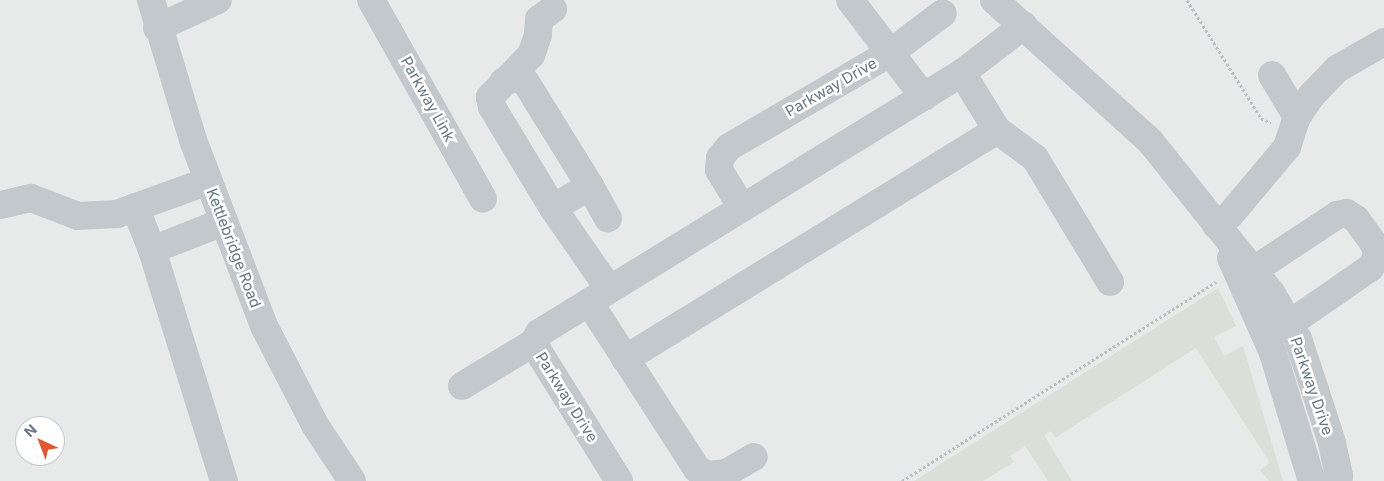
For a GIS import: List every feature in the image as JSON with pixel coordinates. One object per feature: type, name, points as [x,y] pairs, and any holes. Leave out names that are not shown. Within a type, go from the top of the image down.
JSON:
[{"type":"street","name":"Kettlebridge Road","points":[[151,0],[158,28],[208,181],[264,326],[315,424],[352,481]]},
{"type":"street","points":[[158,28],[218,0]]},
{"type":"street","name":"Parkway Link","points":[[371,0],[483,199]]},
{"type":"street","points":[[850,0],[890,52]]},
{"type":"street","name":"Parkway Drive","points":[[994,0],[1150,140],[1182,177],[1245,270],[1289,324],[1298,340],[1332,443],[1339,476],[1336,481]]},
{"type":"street","points":[[552,9],[539,19],[538,35],[530,55],[490,97],[492,107],[559,217],[599,296],[625,359],[697,469],[708,475],[726,473],[754,457]]},
{"type":"street","name":"Parkway Drive","points":[[742,208],[719,170],[720,158],[729,147],[890,52],[943,13]]},
{"type":"street","name":"Parkway Drive","points":[[619,481],[533,342],[539,333],[962,73],[1024,25]]},
{"type":"street","points":[[1216,225],[1261,180],[1287,147],[1295,125],[1312,95],[1337,70],[1384,42]]},
{"type":"street","name":"Parkway Drive","points":[[890,52],[924,96]]},
{"type":"street","points":[[962,73],[997,130],[1036,158],[1110,282]]},
{"type":"street","points":[[1272,75],[1295,125]]},
{"type":"street","points":[[503,82],[516,78],[525,81],[608,218]]},
{"type":"street","points":[[625,359],[997,130]]},
{"type":"street","points":[[0,206],[31,198],[78,216],[118,214],[208,181]]},
{"type":"street","points":[[559,217],[590,186]]},
{"type":"street","points":[[135,207],[152,250],[224,481]]},
{"type":"street","points":[[1245,270],[1337,215],[1347,213],[1356,219],[1375,246],[1377,257],[1370,268],[1289,324]]},
{"type":"street","points":[[152,250],[223,222]]},
{"type":"street","name":"Parkway Drive","points":[[1245,270],[1312,481]]},
{"type":"street","points":[[462,386],[533,342]]},
{"type":"path","points":[[1187,0],[1260,118],[1295,125]]},
{"type":"path","points":[[902,481],[1245,270]]},
{"type":"shaded area","points":[[0,0],[1384,0],[1384,481],[0,481]]},
{"type":"shaded area","points":[[1218,288],[1236,326],[1214,337],[1224,356],[1243,346],[1283,481],[1269,481],[1260,470],[1270,463],[1196,348],[1055,438],[1051,431],[1044,435],[1072,481],[1048,481],[1025,446],[1010,456],[1014,462],[983,481],[914,481]]}]
